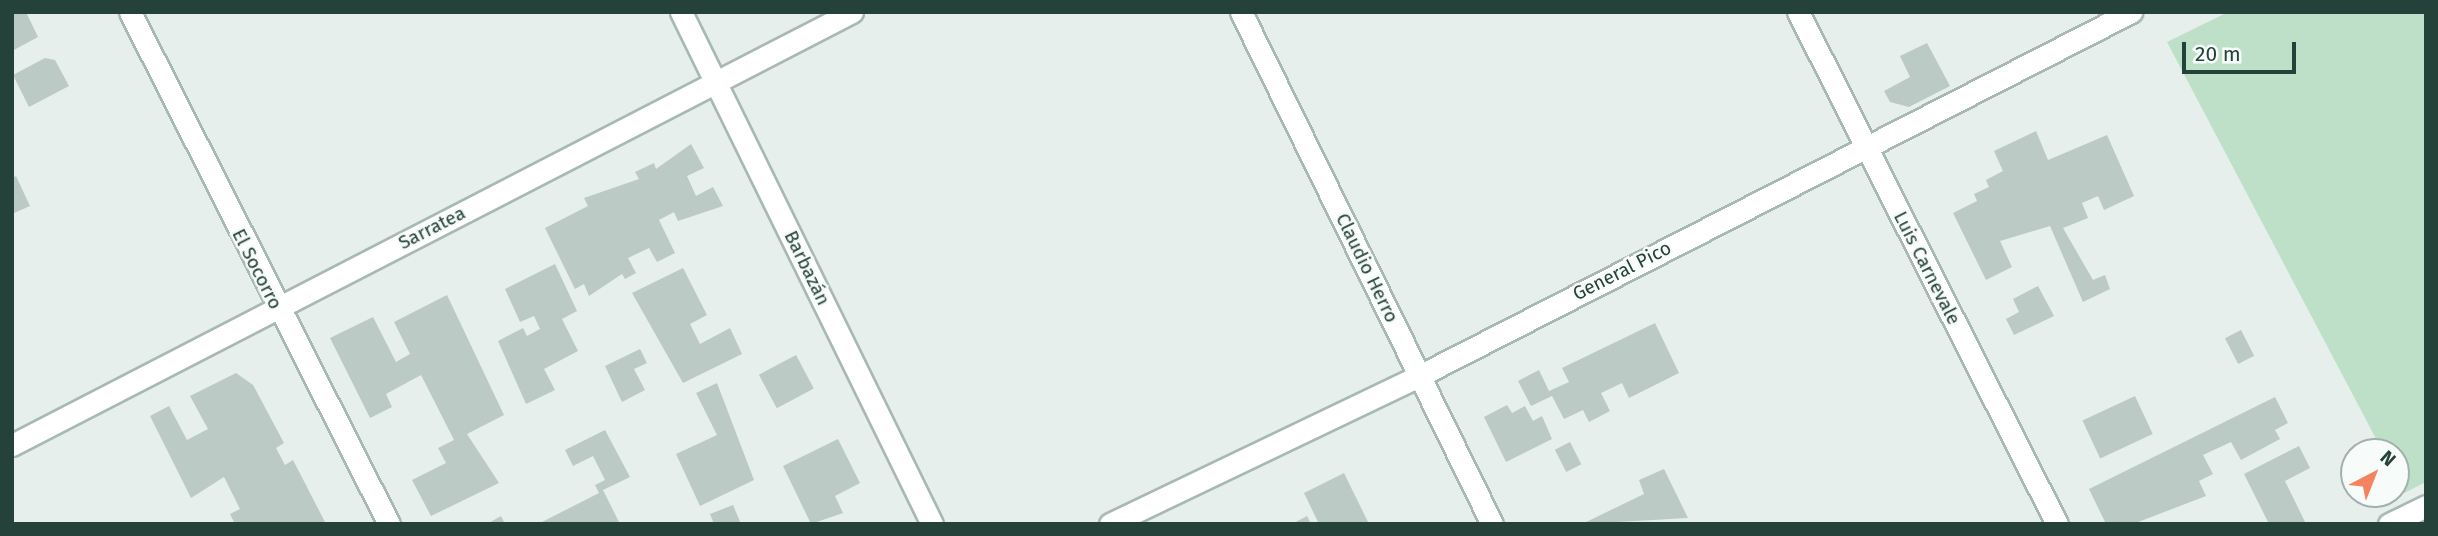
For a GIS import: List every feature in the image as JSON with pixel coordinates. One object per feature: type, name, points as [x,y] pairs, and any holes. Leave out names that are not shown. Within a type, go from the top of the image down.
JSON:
[{"type":"street","name":"El Socorro","points":[[130,12],[277,308],[389,524]]},
{"type":"street","name":"Barbazán","points":[[681,12],[932,524]]},
{"type":"street","name":"Sarratea","points":[[12,445],[715,80],[852,12]]},
{"type":"street","name":"Claudio Herro","points":[[1241,12],[1492,524]]},
{"type":"street","name":"Luis Carnevale","points":[[1798,12],[2057,524]]},
{"type":"street","name":"General Pico","points":[[1110,524],[1419,376],[2131,12]]},
{"type":"street","points":[[2389,524],[2426,506]]},
{"type":"green space","points":[[2228,12],[2426,12],[2426,482],[2410,490],[2410,438],[2376,438],[2167,42]]},
{"type":"building","points":[[12,12],[26,12],[38,37],[12,51]]},
{"type":"building","points":[[1927,43],[1950,86],[1909,107],[1890,102],[1884,91],[1910,77],[1900,56]]},
{"type":"building","points":[[45,58],[55,60],[69,86],[29,107],[13,75]]},
{"type":"building","points":[[2036,131],[2048,160],[2107,135],[2134,196],[2104,210],[2098,196],[2082,203],[2088,218],[2063,228],[2093,280],[2105,275],[2110,289],[2083,302],[2050,226],[2000,241],[2012,267],[1986,280],[1953,213],[1977,201],[1974,194],[1989,187],[1986,180],[2003,171],[1994,151]]},
{"type":"building","points":[[691,144],[704,168],[687,176],[696,196],[713,187],[723,206],[678,221],[674,212],[659,220],[675,253],[657,262],[649,248],[628,258],[636,273],[625,279],[622,274],[589,296],[584,284],[575,289],[545,228],[588,206],[584,198],[639,179],[635,172],[654,163],[656,169]]},
{"type":"building","points":[[16,176],[30,206],[12,214],[12,178]]},
{"type":"building","points":[[555,264],[577,311],[562,319],[578,351],[544,369],[555,390],[526,404],[498,341],[523,328],[527,336],[540,329],[534,316],[520,322],[505,289]]},
{"type":"building","points":[[683,268],[707,315],[690,324],[700,344],[730,328],[742,354],[683,383],[632,293]]},
{"type":"building","points":[[2038,286],[2054,316],[2014,335],[2006,319],[2019,312],[2013,299]]},
{"type":"building","points":[[447,295],[504,415],[467,434],[499,483],[431,516],[412,480],[446,463],[438,448],[454,440],[421,375],[386,394],[392,407],[370,418],[330,338],[373,317],[396,362],[410,354],[394,322]]},
{"type":"building","points":[[1655,323],[1679,373],[1629,398],[1622,383],[1601,393],[1610,411],[1589,422],[1583,410],[1564,419],[1552,396],[1531,406],[1518,381],[1539,370],[1549,391],[1569,382],[1562,368]]},
{"type":"building","points":[[2241,330],[2254,356],[2238,364],[2225,338]]},
{"type":"building","points":[[640,349],[647,363],[634,369],[645,390],[622,402],[605,366]]},
{"type":"building","points":[[796,355],[814,389],[777,408],[759,375]]},
{"type":"building","points":[[236,373],[253,385],[284,443],[276,448],[285,465],[293,460],[326,524],[235,524],[230,514],[240,509],[224,477],[191,498],[150,416],[169,406],[187,440],[208,429],[190,396]]},
{"type":"building","points":[[717,383],[754,480],[700,506],[676,454],[717,435],[696,393]]},
{"type":"building","points":[[2135,396],[2153,434],[2100,459],[2082,421]]},
{"type":"building","points":[[2275,397],[2288,423],[2275,430],[2280,439],[2241,460],[2231,442],[2203,455],[2213,474],[2199,481],[2206,496],[2133,524],[2106,524],[2089,489]]},
{"type":"building","points":[[1507,405],[1512,413],[1525,406],[1533,421],[1542,416],[1552,439],[1506,462],[1484,417]]},
{"type":"building","points":[[605,430],[630,477],[603,490],[620,524],[538,524],[599,493],[595,485],[605,480],[593,456],[573,466],[565,450]]},
{"type":"building","points":[[838,439],[860,483],[835,496],[843,513],[811,524],[783,466]]},
{"type":"building","points":[[1570,442],[1581,464],[1566,472],[1555,450]]},
{"type":"building","points":[[2299,446],[2310,468],[2285,481],[2306,524],[2269,524],[2244,474]]},
{"type":"building","points":[[1664,469],[1688,518],[1582,524],[1644,494],[1639,480]]},
{"type":"building","points":[[1344,473],[1369,524],[1319,524],[1304,493]]},
{"type":"building","points":[[733,505],[741,524],[714,524],[710,514]]},
{"type":"building","points":[[501,516],[505,524],[487,524]]},
{"type":"building","points":[[1307,516],[1311,524],[1292,524]]}]
